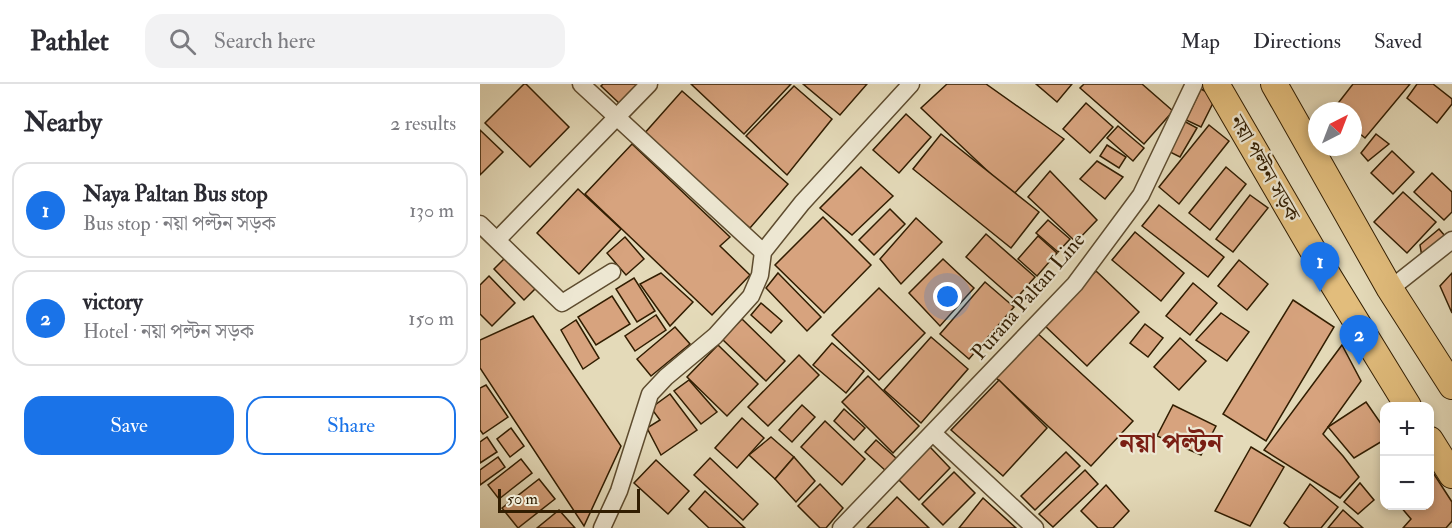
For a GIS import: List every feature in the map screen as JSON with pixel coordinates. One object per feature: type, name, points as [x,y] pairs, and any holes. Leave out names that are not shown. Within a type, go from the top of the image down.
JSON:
[{"type":"main road","name":"নয়া পল্টন সড়ক","points":[[1216,84],[1319,261],[1406,402]]},
{"type":"main road","points":[[1274,84],[1390,289],[1452,386]]},
{"type":"main road","points":[[1434,446],[1452,475]]},
{"type":"street","points":[[581,84],[763,252]]},
{"type":"street","points":[[498,239],[649,84]]},
{"type":"street","points":[[602,528],[619,491],[650,394],[666,376],[715,336],[751,296],[760,275],[763,252],[802,203],[911,84]]},
{"type":"street","name":"Purana Paltan Line","points":[[841,528],[1082,275],[1141,195],[1194,84]]},
{"type":"street","points":[[480,224],[498,239],[561,303],[612,272]]},
{"type":"street","points":[[1390,289],[1452,240]]},
{"type":"street","points":[[933,433],[1035,528]]},
{"type":"building","points":[[524,84],[569,127],[530,167],[485,123]]},
{"type":"building","points":[[603,84],[640,84],[620,104],[601,86]]},
{"type":"building","points":[[691,84],[791,84],[744,134]]},
{"type":"building","points":[[803,84],[867,84],[840,115]]},
{"type":"building","points":[[947,84],[986,84],[1064,139],[1013,195],[921,108]]},
{"type":"building","points":[[1036,84],[1072,84],[1057,102]]},
{"type":"building","points":[[1084,84],[1142,84],[1173,111],[1144,144],[1080,88]]},
{"type":"building","points":[[1353,84],[1410,84],[1365,138],[1362,136],[1362,102],[1339,102]]},
{"type":"building","points":[[1417,84],[1433,84],[1452,99],[1452,104],[1437,123],[1407,98]]},
{"type":"building","points":[[794,86],[832,119],[787,175],[746,136]]},
{"type":"building","points":[[1201,89],[1216,97],[1201,127],[1186,120]]},
{"type":"building","points":[[682,91],[788,184],[750,228],[643,135]]},
{"type":"building","points":[[1086,103],[1113,127],[1090,153],[1063,129]]},
{"type":"building","points":[[906,114],[931,137],[899,173],[873,150]]},
{"type":"building","points":[[1182,120],[1197,128],[1180,157],[1168,151]]},
{"type":"building","points":[[1209,125],[1229,141],[1179,204],[1159,187]]},
{"type":"building","points":[[1118,126],[1144,148],[1133,161],[1107,138]]},
{"type":"building","points":[[480,130],[503,152],[480,175]]},
{"type":"building","points":[[941,134],[1039,212],[1011,248],[913,169]]},
{"type":"building","points":[[1376,134],[1389,144],[1368,161],[1362,152]]},
{"type":"building","points":[[632,144],[730,237],[720,246],[750,275],[712,315],[585,194]]},
{"type":"building","points":[[1107,145],[1126,157],[1119,168],[1100,156]]},
{"type":"building","points":[[1392,151],[1414,172],[1393,194],[1371,173]]},
{"type":"building","points":[[1097,161],[1123,177],[1105,199],[1080,179]]},
{"type":"building","points":[[861,167],[893,196],[852,235],[820,208]]},
{"type":"building","points":[[1226,167],[1246,184],[1210,230],[1189,213]]},
{"type":"building","points":[[1050,171],[1097,220],[1076,242],[1028,197]]},
{"type":"building","points":[[1432,173],[1452,192],[1452,212],[1444,220],[1414,192]]},
{"type":"building","points":[[578,189],[621,229],[579,274],[537,233]]},
{"type":"building","points":[[1403,192],[1436,222],[1407,253],[1374,222]]},
{"type":"building","points":[[1250,195],[1268,208],[1233,252],[1216,239]]},
{"type":"building","points":[[1159,205],[1224,257],[1208,277],[1142,226]]},
{"type":"building","points":[[890,209],[905,224],[874,255],[859,240]]},
{"type":"building","points":[[823,217],[871,265],[824,313],[775,265]]},
{"type":"building","points":[[916,218],[942,242],[901,284],[880,259]]},
{"type":"building","points":[[1048,220],[1070,239],[1058,252],[1036,233]]},
{"type":"building","points":[[1439,229],[1445,236],[1422,257],[1420,245]]},
{"type":"building","points":[[1135,232],[1184,273],[1161,301],[1112,260]]},
{"type":"building","points":[[986,234],[1035,277],[1015,300],[966,257]]},
{"type":"building","points":[[1038,236],[1057,253],[1037,276],[1018,259]]},
{"type":"building","points":[[625,237],[644,259],[626,275],[607,253]]},
{"type":"building","points":[[513,250],[543,281],[524,300],[494,269]]},
{"type":"building","points":[[943,259],[974,288],[940,326],[909,293]]},
{"type":"building","points":[[1239,260],[1268,284],[1247,310],[1218,286]]},
{"type":"building","points":[[1096,271],[1139,312],[1087,366],[1044,325]]},
{"type":"building","points":[[661,273],[693,302],[670,326],[640,284]]},
{"type":"building","points":[[778,273],[821,317],[807,331],[766,288]]},
{"type":"building","points":[[1452,273],[1452,313],[1440,286]]},
{"type":"building","points":[[489,276],[515,303],[492,326],[480,314],[480,285]]},
{"type":"building","points":[[634,278],[655,311],[637,322],[616,289]]},
{"type":"building","points":[[985,282],[1014,307],[969,359],[940,334]]},
{"type":"building","points":[[1193,283],[1217,303],[1190,335],[1166,316]]},
{"type":"building","points":[[879,288],[925,333],[879,380],[832,335]]},
{"type":"building","points":[[612,296],[630,324],[596,345],[578,317]]},
{"type":"building","points":[[1293,300],[1334,327],[1266,441],[1223,414]]},
{"type":"building","points":[[761,303],[782,321],[771,333],[751,315]]},
{"type":"building","points":[[1221,313],[1249,332],[1227,361],[1196,340]]},
{"type":"building","points":[[656,315],[666,330],[635,351],[625,336]]},
{"type":"building","points":[[533,316],[621,446],[584,526],[480,368],[480,340]]},
{"type":"building","points":[[742,319],[785,361],[766,381],[722,339]]},
{"type":"building","points":[[576,320],[599,358],[583,369],[561,330]]},
{"type":"building","points":[[1145,324],[1163,338],[1148,357],[1130,343]]},
{"type":"building","points":[[675,327],[690,344],[651,376],[637,359]]},
{"type":"building","points":[[1035,331],[1133,421],[1091,466],[994,376]]},
{"type":"building","points":[[931,337],[968,369],[921,423],[884,390]]},
{"type":"building","points":[[1180,338],[1206,361],[1179,390],[1154,367]]},
{"type":"building","points":[[832,343],[864,371],[846,393],[813,365]]},
{"type":"building","points":[[718,345],[758,384],[727,416],[687,377]]},
{"type":"building","points":[[1342,345],[1361,381],[1323,434],[1359,477],[1340,498],[1264,450]]},
{"type":"building","points":[[799,355],[819,375],[768,426],[748,407]]},
{"type":"building","points":[[868,376],[919,426],[893,453],[842,402]]},
{"type":"building","points":[[689,380],[717,412],[701,424],[674,391]]},
{"type":"building","points":[[999,380],[1047,428],[1003,476],[951,430]]},
{"type":"building","points":[[486,385],[508,417],[483,434],[480,430],[480,388]]},
{"type":"building","points":[[670,394],[697,430],[661,455],[647,428],[660,420],[651,408]]},
{"type":"building","points":[[1366,402],[1380,422],[1380,442],[1354,458],[1328,427]]},
{"type":"building","points":[[802,405],[815,417],[792,442],[779,430]]},
{"type":"building","points":[[1173,405],[1216,426],[1201,455],[1157,436]]},
{"type":"building","points":[[844,409],[865,428],[854,440],[834,421]]},
{"type":"building","points":[[742,418],[764,438],[737,468],[715,448]]},
{"type":"building","points":[[825,421],[865,459],[842,485],[801,447]]},
{"type":"building","points":[[511,428],[524,446],[510,457],[497,439]]},
{"type":"building","points":[[487,437],[497,452],[480,463],[480,442]]},
{"type":"building","points":[[771,437],[794,457],[775,479],[749,455]]},
{"type":"building","points":[[876,440],[897,459],[886,471],[865,452]]},
{"type":"building","points":[[930,447],[950,468],[919,500],[898,479]]},
{"type":"building","points":[[1251,447],[1284,467],[1250,526],[1215,511]]},
{"type":"building","points":[[1066,452],[1080,466],[1035,510],[1021,496]]},
{"type":"building","points":[[498,457],[505,467],[480,485],[480,470]]},
{"type":"building","points":[[794,457],[815,481],[796,502],[775,479]]},
{"type":"building","points":[[710,458],[758,504],[743,520],[694,475]]},
{"type":"building","points":[[521,459],[532,473],[499,499],[488,485]]},
{"type":"building","points":[[656,460],[689,491],[668,514],[634,483]]},
{"type":"building","points":[[1085,470],[1098,484],[1053,527],[1039,514]]},
{"type":"building","points":[[954,472],[975,493],[943,525],[922,504]]},
{"type":"building","points":[[1434,474],[1452,502],[1452,521],[1446,528],[1403,528],[1411,519],[1403,510],[1434,510]]},
{"type":"building","points":[[539,479],[555,499],[518,528],[502,508]]},
{"type":"building","points":[[1360,483],[1374,500],[1358,514],[1344,502]]},
{"type":"building","points":[[820,484],[843,508],[826,528],[820,528],[798,506]]},
{"type":"building","points":[[1310,484],[1338,507],[1321,528],[1290,528],[1284,523]]},
{"type":"building","points":[[1106,485],[1129,511],[1113,528],[1098,528],[1081,511]]},
{"type":"building","points":[[705,491],[745,528],[709,528],[689,509]]},
{"type":"building","points":[[897,497],[929,528],[867,528]]},
{"type":"building","points":[[983,498],[1016,528],[959,528]]},
{"type":"building","points":[[559,510],[575,528],[537,528]]},
{"type":"building","points":[[1343,510],[1363,528],[1328,528]]},
{"type":"place","name":"Naya Paltan Bus stop","points":[[1320,292]]},
{"type":"place","name":"victory","points":[[1359,365]]},
{"type":"district","name":"নয়া পল্টন","points":[[1171,443]]}]
